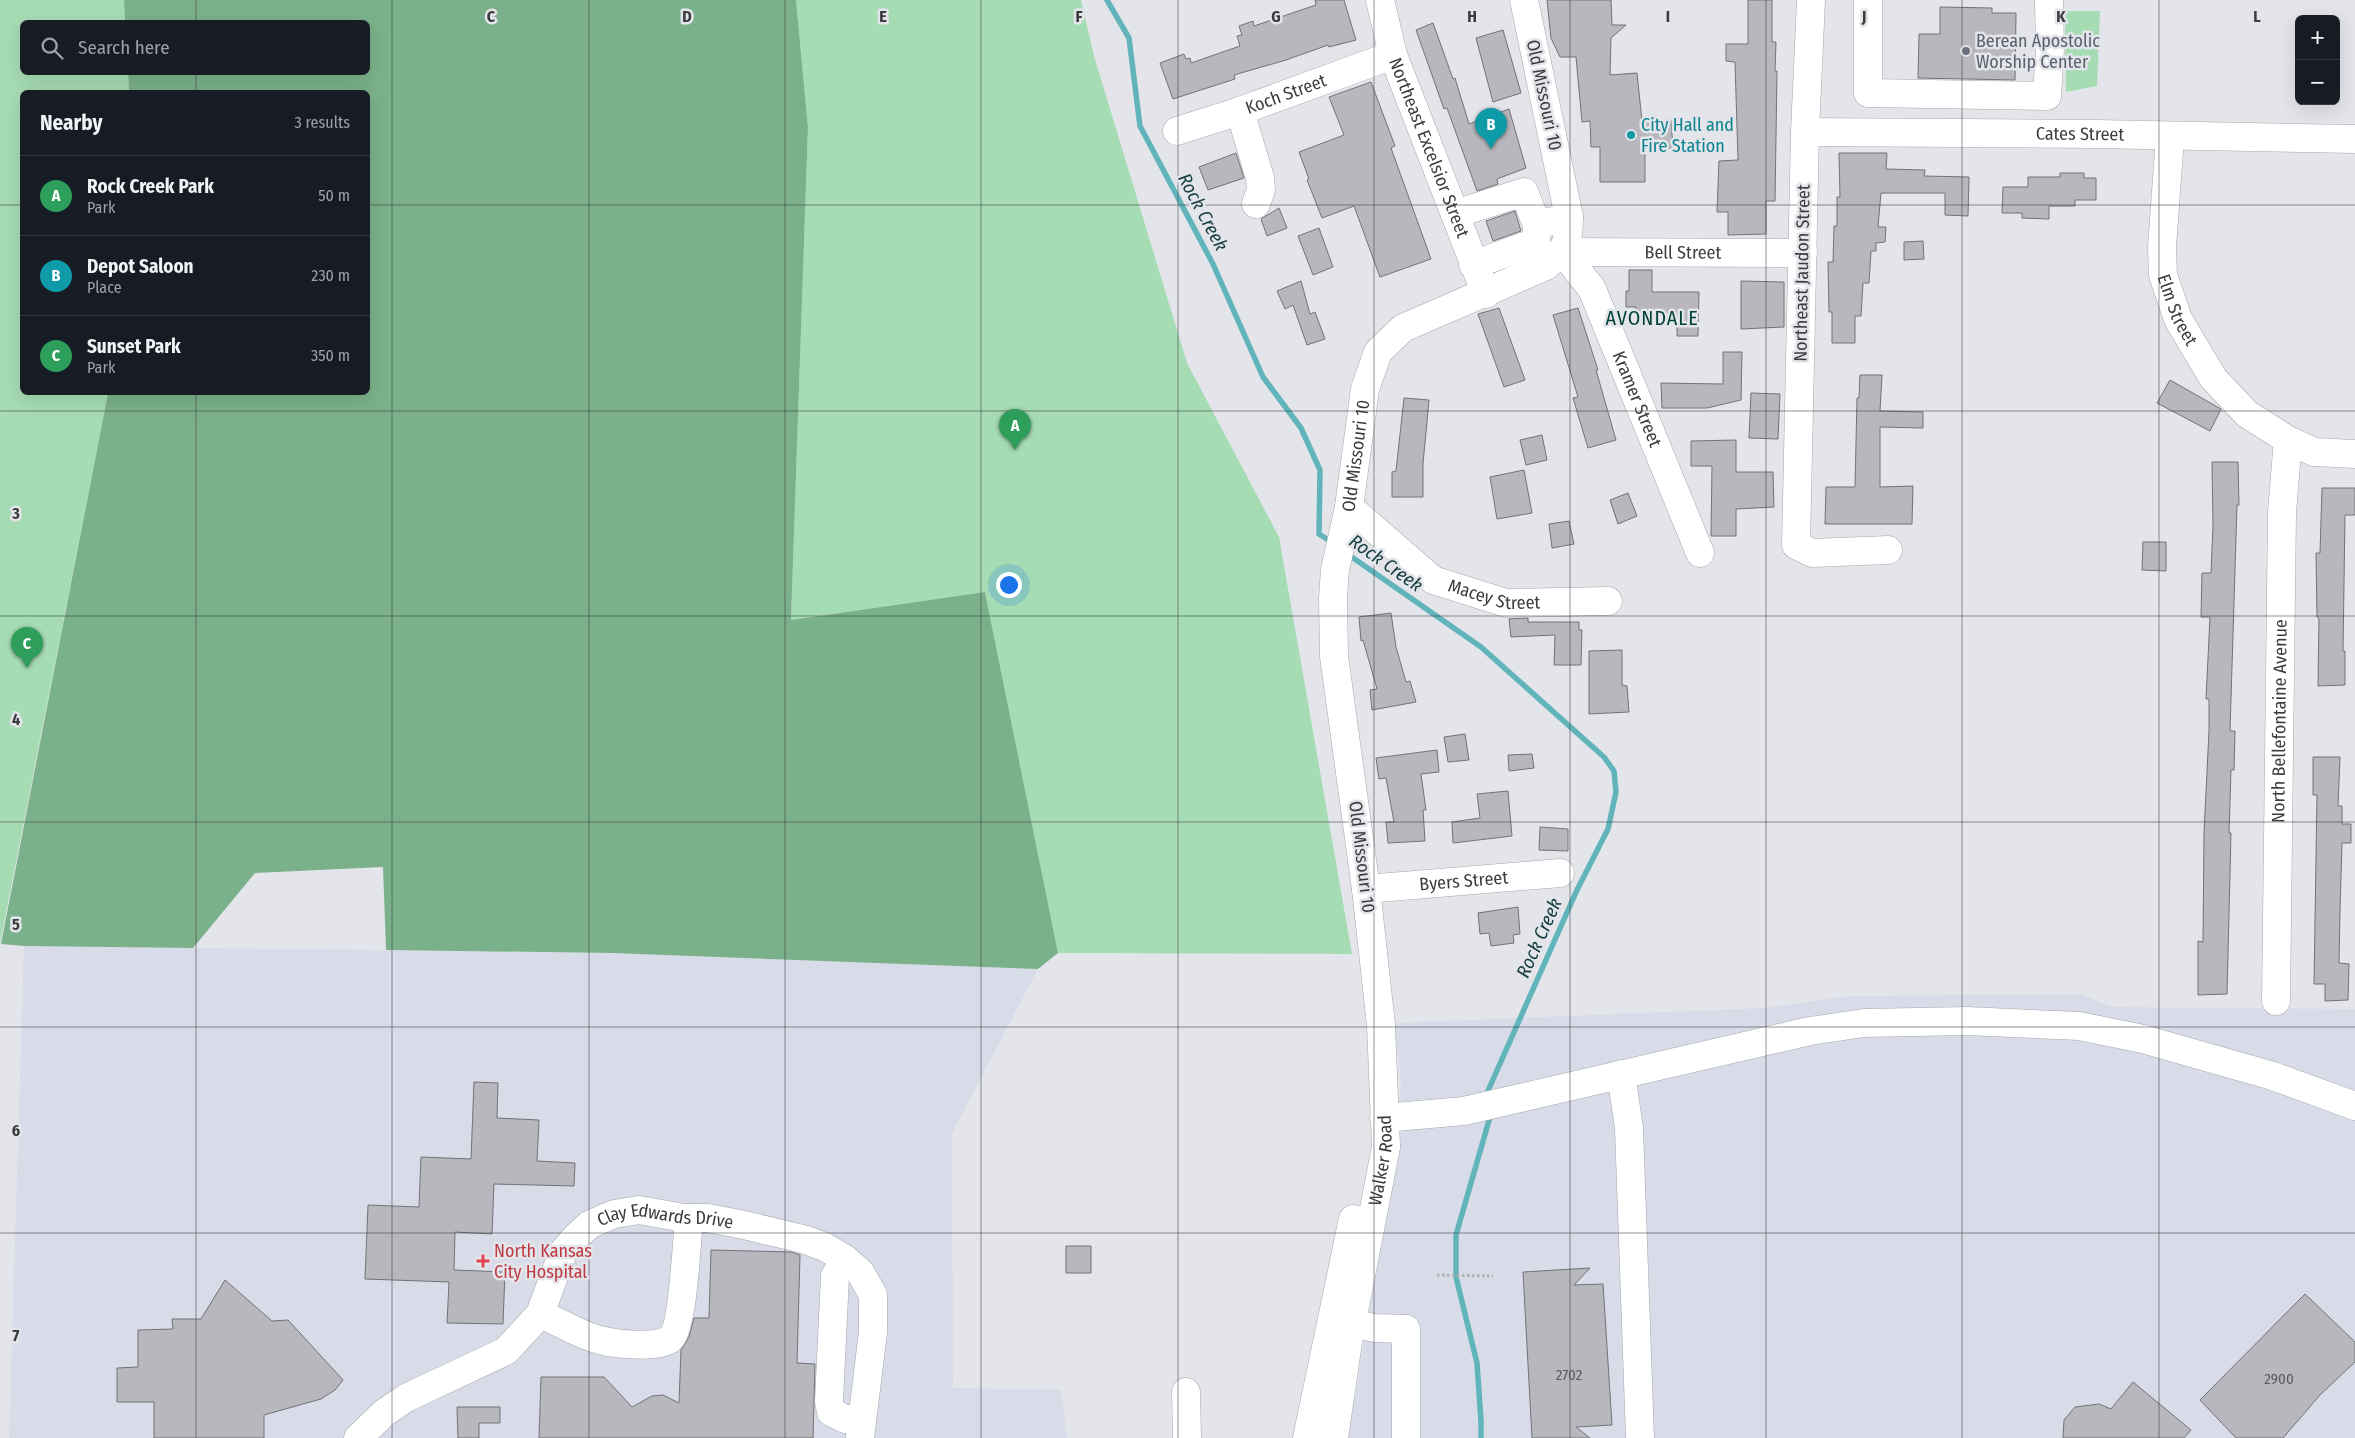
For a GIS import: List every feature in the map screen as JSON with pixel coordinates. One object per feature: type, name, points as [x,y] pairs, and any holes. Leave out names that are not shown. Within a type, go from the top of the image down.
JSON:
[{"type":"street","name":"Northeast Excelsior Street","points":[[1380,0],[1393,55],[1486,294]]},
{"type":"street","name":"Old Missouri 10","points":[[1384,1118],[1381,1025],[1366,889],[1334,656],[1333,598],[1335,570],[1346,517],[1365,389],[1378,352],[1403,328],[1486,294],[1545,246],[1569,238],[1569,217],[1524,0]]},
{"type":"street","name":"Northeast Jaudon Street","points":[[1811,0],[1805,132],[1796,545],[1812,553],[1888,550]]},
{"type":"street","points":[[1868,0],[1868,93],[2047,96],[2050,49],[2049,0]]},
{"type":"street","name":"Koch Street","points":[[1177,131],[1240,111],[1393,55]]},
{"type":"street","points":[[1240,111],[1260,178],[1261,190],[1256,204]]},
{"type":"street","name":"Cates Street","points":[[1805,132],[2096,134],[2355,140]]},
{"type":"street","name":"Elm Street","points":[[2170,137],[2162,246],[2164,275],[2178,319],[2213,378],[2247,414],[2288,440],[2314,452],[2355,454]]},
{"type":"street","name":"Kramer Street","points":[[1455,214],[1524,192],[1545,246],[1592,289],[1700,553]]},
{"type":"street","points":[[1474,265],[1545,246]]},
{"type":"street","name":"Bell Street","points":[[1545,246],[1803,253]]},
{"type":"street","name":"North Bellefontaine Avenue","points":[[2276,1001],[2282,512],[2288,440]]},
{"type":"street","name":"Macey Street","points":[[1346,517],[1433,580],[1506,603],[1608,601]]},
{"type":"street","name":"Byers Street","points":[[1366,889],[1560,873]]},
{"type":"street","points":[[1384,1118],[1464,1110],[1810,1030],[1864,1023],[1966,1022],[2079,1026],[2144,1039],[2264,1073],[2355,1106]]},
{"type":"street","points":[[1621,1074],[1630,1128],[1640,1438]]},
{"type":"street","name":"Walker Road","points":[[1307,1438],[1342,1320],[1386,1147],[1384,1118]]},
{"type":"street","name":"Clay Edwards Drive","points":[[358,1438],[384,1413],[406,1398],[506,1351],[540,1314],[563,1252],[575,1238],[590,1225],[614,1214],[639,1210],[689,1218],[708,1218],[803,1239],[825,1247],[845,1259],[860,1272],[873,1295],[873,1332],[861,1429]]},
{"type":"street","points":[[540,1314],[600,1341],[656,1344],[671,1338],[676,1331],[689,1218]]},
{"type":"street","points":[[845,1259],[835,1276],[831,1412],[861,1429]]},
{"type":"street","points":[[1342,1320],[1374,1328],[1406,1329],[1406,1438]]},
{"type":"street","name":"Walker Road","points":[[1334,1438],[1342,1320]]},
{"type":"street","points":[[1186,1392],[1188,1438]]},
{"type":"path","points":[[1437,1275],[1493,1276]]},
{"type":"shaded area","name":"North Kansas City Hospital","points":[[24,946],[612,953],[1038,969],[952,1133],[953,1388],[1061,1390],[1067,1438],[9,1438]]},
{"type":"shaded area","points":[[2081,994],[2111,1007],[2355,1009],[2355,1438],[1348,1438],[1396,1154],[1401,1080],[1394,1023],[1765,1008],[1850,996]]},
{"type":"green space","points":[[0,0],[124,0],[125,20],[20,20],[20,75],[128,75],[129,90],[20,90],[20,395],[108,395],[0,944]]},
{"type":"green space","points":[[124,0],[796,0],[808,127],[791,620],[985,592],[1058,953],[1038,969],[612,953],[386,950],[383,867],[255,873],[193,948],[24,946],[1,944],[108,395],[370,395],[370,90],[129,90],[128,75],[370,75],[370,20],[125,20]]},
{"type":"green space","points":[[796,0],[1081,0],[1094,56],[1187,363],[1279,537],[1352,954],[1058,953],[985,592],[791,620],[808,127]]},
{"type":"green space","points":[[2065,11],[2100,11],[2097,86],[2066,92]]},
{"type":"building","points":[[1315,0],[1344,0],[1356,40],[1329,47],[1328,45],[1286,60],[1234,75],[1235,79],[1173,99],[1160,63],[1184,54],[1186,59],[1190,58],[1191,63],[1240,46],[1237,36],[1242,35],[1239,26],[1253,21],[1254,26],[1316,5]]},
{"type":"building","points":[[1547,0],[1611,0],[1612,25],[1626,25],[1611,38],[1610,75],[1637,73],[1642,121],[1671,120],[1673,148],[1645,148],[1645,182],[1600,182],[1600,147],[1591,147],[1590,121],[1582,122],[1576,57],[1560,57],[1551,38]]},
{"type":"building","points":[[1748,0],[1772,0],[1772,42],[1776,42],[1775,71],[1777,71],[1775,201],[1766,201],[1766,234],[1728,235],[1728,212],[1717,212],[1719,161],[1738,160],[1735,62],[1726,61],[1726,44],[1748,44]]},
{"type":"building","points":[[1940,7],[1992,8],[1992,13],[2016,13],[2015,80],[1918,78],[1919,34],[1940,34]]},
{"type":"building","points":[[1433,23],[1453,79],[1455,78],[1469,124],[1509,109],[1526,168],[1497,179],[1498,184],[1477,191],[1447,108],[1444,109],[1416,30]]},
{"type":"building","points":[[1503,30],[1521,93],[1493,102],[1476,38]]},
{"type":"building","points":[[1371,82],[1395,146],[1391,148],[1431,259],[1380,277],[1354,206],[1322,218],[1307,180],[1309,179],[1299,152],[1344,135],[1329,97]]},
{"type":"building","points":[[1236,153],[1244,178],[1208,190],[1199,167]]},
{"type":"building","points":[[1839,153],[1887,153],[1886,169],[1925,170],[1924,176],[1969,177],[1968,216],[1945,215],[1945,193],[1881,193],[1878,227],[1886,227],[1885,242],[1876,243],[1876,251],[1871,251],[1869,283],[1863,283],[1861,316],[1855,316],[1855,343],[1832,343],[1832,312],[1829,312],[1828,262],[1833,262],[1834,226],[1837,226],[1837,197],[1840,197]]},
{"type":"building","points":[[2060,173],[2084,173],[2084,178],[2096,178],[2096,200],[2075,200],[2075,206],[2049,206],[2049,219],[2022,218],[2022,213],[2002,213],[2003,187],[2028,187],[2028,177],[2060,177]]},
{"type":"building","points":[[1279,208],[1287,228],[1267,236],[1261,219]]},
{"type":"building","points":[[1515,211],[1521,231],[1493,241],[1486,221]]},
{"type":"building","points":[[1319,228],[1333,267],[1313,275],[1298,236]]},
{"type":"building","points":[[1923,241],[1924,259],[1904,260],[1904,242]]},
{"type":"building","points":[[1629,270],[1652,270],[1652,292],[1699,292],[1698,336],[1677,336],[1677,317],[1636,316],[1636,307],[1626,307],[1626,291],[1629,291]]},
{"type":"building","points":[[1301,281],[1310,314],[1315,312],[1325,339],[1307,345],[1293,305],[1285,309],[1277,291]]},
{"type":"building","points":[[1741,281],[1784,282],[1784,327],[1741,329]]},
{"type":"building","points":[[1499,308],[1525,380],[1504,387],[1478,314]]},
{"type":"building","points":[[1578,308],[1598,370],[1596,370],[1616,440],[1588,448],[1573,398],[1578,397],[1553,315]]},
{"type":"building","points":[[1723,352],[1742,352],[1741,400],[1707,408],[1662,408],[1661,383],[1723,384]]},
{"type":"building","points":[[1860,375],[1882,375],[1880,411],[1923,412],[1923,428],[1880,427],[1880,487],[1913,486],[1912,524],[1825,524],[1826,487],[1855,487],[1857,398],[1859,398]]},
{"type":"building","points":[[2170,380],[2221,409],[2210,431],[2157,403]]},
{"type":"building","points":[[1751,393],[1780,394],[1778,439],[1749,438]]},
{"type":"building","points":[[1404,398],[1429,400],[1423,464],[1423,497],[1392,497],[1392,472],[1396,471]]},
{"type":"building","points":[[1542,435],[1547,460],[1526,465],[1520,440]]},
{"type":"building","points":[[1736,440],[1736,472],[1773,472],[1774,507],[1736,509],[1736,536],[1711,536],[1712,466],[1691,466],[1691,441]]},
{"type":"building","points":[[2212,462],[2238,462],[2239,505],[2237,505],[2230,731],[2235,731],[2234,770],[2231,770],[2229,833],[2231,833],[2227,994],[2198,995],[2198,941],[2203,942],[2204,833],[2209,731],[2209,699],[2206,699],[2210,617],[2201,617],[2202,573],[2211,573],[2213,526]]},
{"type":"building","points":[[1524,470],[1532,513],[1497,519],[1490,477]]},
{"type":"building","points":[[2322,488],[2355,488],[2355,515],[2345,515],[2343,651],[2345,651],[2345,685],[2318,686],[2319,619],[2317,617],[2316,553],[2320,553]]},
{"type":"building","points":[[1628,493],[1637,516],[1618,524],[1610,500]]},
{"type":"building","points":[[1569,521],[1574,544],[1552,548],[1549,524]]},
{"type":"building","points":[[2143,542],[2166,542],[2166,571],[2142,570]]},
{"type":"building","points":[[1391,613],[1396,647],[1406,682],[1410,681],[1416,702],[1372,710],[1370,690],[1377,689],[1363,640],[1361,641],[1359,617]]},
{"type":"building","points":[[1528,618],[1528,622],[1579,622],[1579,630],[1582,630],[1581,665],[1554,665],[1555,635],[1511,637],[1509,619]]},
{"type":"building","points":[[1622,650],[1622,685],[1627,686],[1629,712],[1589,714],[1589,651]]},
{"type":"building","points":[[1465,734],[1469,760],[1448,762],[1444,737]]},
{"type":"building","points":[[1437,750],[1439,772],[1421,774],[1426,810],[1423,810],[1425,841],[1388,843],[1386,822],[1394,822],[1386,778],[1379,779],[1376,758]]},
{"type":"building","points":[[1532,754],[1534,768],[1509,771],[1508,755]]},
{"type":"building","points":[[2313,757],[2340,757],[2338,806],[2342,806],[2342,824],[2351,824],[2351,843],[2342,843],[2339,963],[2349,964],[2348,1000],[2325,1001],[2325,984],[2314,984],[2317,795],[2313,795]]},
{"type":"building","points":[[1508,791],[1512,836],[1453,843],[1452,822],[1480,818],[1477,794]]},
{"type":"building","points":[[1540,827],[1568,829],[1568,851],[1539,850]]},
{"type":"building","points":[[1518,907],[1520,934],[1513,935],[1514,943],[1491,946],[1489,933],[1480,934],[1478,913]]},
{"type":"building","points":[[474,1082],[498,1083],[497,1118],[539,1120],[537,1161],[575,1163],[574,1186],[494,1184],[492,1234],[455,1232],[454,1270],[505,1272],[503,1324],[447,1323],[449,1282],[365,1279],[368,1205],[419,1207],[421,1157],[471,1159]]},
{"type":"building","points":[[1066,1246],[1091,1246],[1091,1273],[1066,1273]]},
{"type":"building","points":[[711,1250],[791,1252],[800,1255],[797,1363],[815,1364],[813,1438],[539,1438],[541,1377],[604,1377],[632,1407],[652,1396],[663,1395],[679,1403],[681,1350],[689,1337],[694,1318],[709,1318]]},
{"type":"building","points":[[1590,1268],[1574,1285],[1603,1284],[1612,1425],[1576,1427],[1590,1438],[1532,1438],[1523,1272]]},
{"type":"building","points":[[225,1280],[272,1321],[288,1320],[343,1380],[335,1390],[321,1399],[264,1415],[264,1438],[154,1438],[154,1402],[117,1402],[117,1368],[138,1367],[138,1330],[173,1329],[172,1319],[201,1319]]},
{"type":"building","points":[[2305,1294],[2355,1342],[2355,1362],[2320,1395],[2283,1438],[2236,1438],[2200,1400]]},
{"type":"building","points":[[2133,1382],[2191,1430],[2184,1438],[2063,1438],[2064,1420],[2075,1407],[2099,1404],[2111,1409]]},
{"type":"building","points":[[457,1407],[500,1407],[500,1423],[479,1423],[479,1438],[458,1438]]},
{"type":"waterway","name":"Rock Creek","points":[[1107,0],[1129,38],[1140,126],[1213,264],[1263,377],[1301,428],[1320,470],[1319,534],[1333,543]]},
{"type":"waterway","name":"Rock Creek","points":[[1346,553],[1481,647],[1604,757],[1614,771],[1616,792],[1608,829],[1577,890],[1487,1093]]},
{"type":"waterway","name":"Rock Creek","points":[[1481,1438],[1477,1363],[1456,1277],[1456,1235],[1490,1117]]},
{"type":"place","name":"Berean Apostolic Worship Center","points":[[1966,51]]},
{"type":"place","name":"City Hall and Fire Station","points":[[1631,135]]},
{"type":"place","name":"Depot Saloon","points":[[1491,149]]},
{"type":"place","name":"Rock Creek Park","points":[[1015,450]]},
{"type":"place","name":"Sunset Park","points":[[27,668]]},
{"type":"place","name":"North Kansas City Hospital","points":[[483,1261]]},
{"type":"district","name":"AVONDALE","points":[[1652,318]]}]
